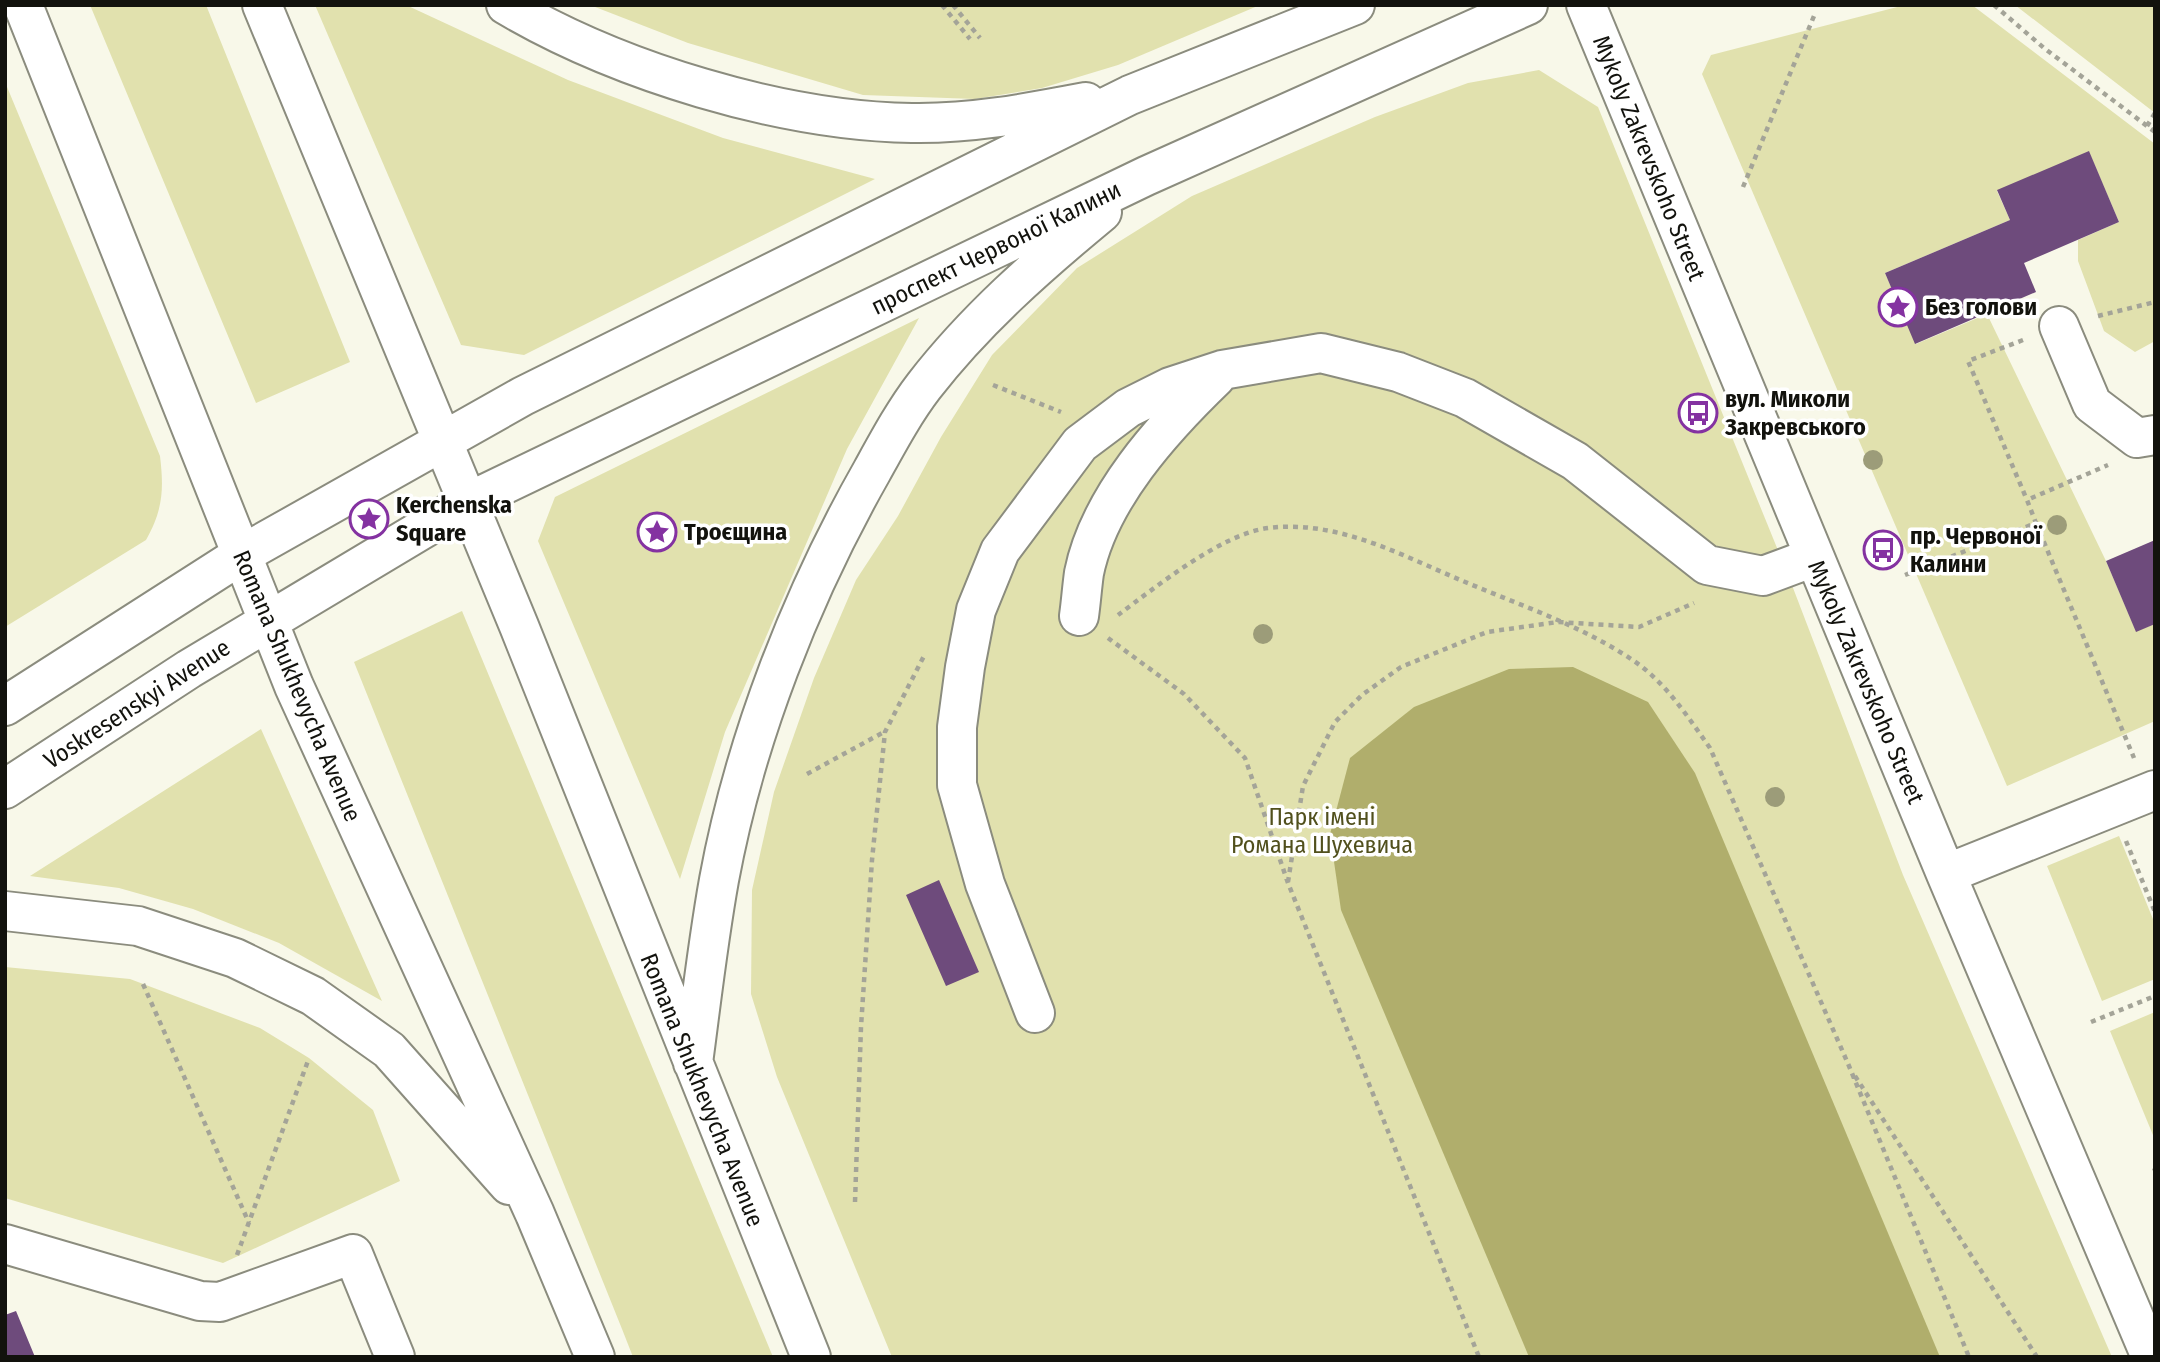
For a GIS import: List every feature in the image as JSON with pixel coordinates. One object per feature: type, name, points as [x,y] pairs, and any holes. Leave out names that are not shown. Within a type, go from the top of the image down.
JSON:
[{"type":"main road","name":"Romana Shukhevycha Avenue","points":[[23,5],[314,732],[535,1214],[595,1357]]},
{"type":"main road","name":"Romana Shukhevycha Avenue","points":[[262,5],[468,502],[811,1357]]},
{"type":"main road","points":[[506,5],[556,35],[645,68],[729,95],[820,116],[911,123],[995,119],[1130,94]]},
{"type":"main road","points":[[5,706],[241,555],[523,396],[1130,94],[1354,5]]},
{"type":"main road","name":"проспект Червоної Калини","points":[[468,502],[1146,176],[1528,5]]},
{"type":"main road","name":"Mykoly Zakrevskoho Street","points":[[1586,5],[1946,874],[2151,1357]]},
{"type":"main road","points":[[692,1066],[719,879],[749,761],[784,656],[839,528],[923,387],[973,329],[1042,262],[1146,176]]},
{"type":"main road","points":[[2059,326],[2092,404],[2137,438],[2155,435]]},
{"type":"main road","points":[[1035,1013],[985,884],[957,785],[957,727],[976,610],[1000,551],[1080,444],[1128,408],[1170,387],[1222,370],[1321,354],[1398,372],[1465,398],[1575,461],[1707,565],[1763,576],[1814,557]]},
{"type":"main road","points":[[1080,616],[1085,570],[1105,518],[1134,467],[1172,419],[1222,370]]},
{"type":"main road","points":[[269,620],[468,502]]},
{"type":"main road","name":"Voskresenskyi Avenue","points":[[5,789],[269,620]]},
{"type":"main road","points":[[1946,874],[2151,792]]},
{"type":"main road","points":[[5,911],[138,926],[235,958],[313,996],[389,1050],[535,1214]]},
{"type":"main road","points":[[5,1244],[200,1301],[220,1302],[353,1254],[395,1357]]},
{"type":"path","points":[[942,5],[970,39]]},
{"type":"path","points":[[953,5],[980,38]]},
{"type":"path","points":[[1994,5],[2044,48],[2155,132]]},
{"type":"path","points":[[1742,187],[1814,16]]},
{"type":"path","points":[[2147,126],[2155,113]]},
{"type":"path","points":[[993,385],[1065,414]]},
{"type":"path","points":[[2116,462],[2027,500],[2151,792]]},
{"type":"path","points":[[1905,575],[2036,523]]},
{"type":"path","points":[[1080,616],[1113,618],[1183,568],[1225,543],[1266,528],[1308,527],[1336,532],[1387,549],[1558,622],[1635,662],[1677,701],[1710,748],[1849,1066],[1969,1357]]},
{"type":"path","points":[[1288,883],[1303,786],[1335,722],[1362,695],[1401,667],[1487,632],[1558,622],[1639,627],[1694,603],[1717,567]]},
{"type":"path","points":[[1080,616],[1184,694],[1245,758],[1288,883],[1479,1357]]},
{"type":"path","points":[[855,1202],[863,985],[885,732],[931,643]]},
{"type":"path","points":[[807,774],[885,732]]},
{"type":"path","points":[[2113,807],[2155,912]]},
{"type":"path","points":[[143,984],[249,1223]]},
{"type":"path","points":[[2091,1022],[2155,996]]},
{"type":"path","points":[[220,1302],[309,1058]]},
{"type":"path","points":[[1849,1066],[2038,1357]]},
{"type":"green space","points":[[90,5],[206,5],[350,362],[256,403]]},
{"type":"green space","points":[[315,5],[406,5],[568,80],[723,138],[875,179],[524,355],[461,345]]},
{"type":"green space","points":[[590,5],[1260,5],[1118,65],[1042,88],[975,99],[863,95],[688,43]]},
{"type":"green space","points":[[1905,5],[1972,5],[2155,144],[2155,341],[2135,352],[2104,331],[2078,261],[2078,240],[2119,222],[2089,152],[1997,191],[2010,220],[1885,273],[1916,344],[1987,314],[2106,561],[2136,631],[2155,624],[2155,721],[2007,786],[1702,74],[1711,55]]},
{"type":"green space","points":[[2015,5],[2155,5],[2155,113]]},
{"type":"green space","name":"Парк імені Романа Шухевича","points":[[1539,70],[1598,107],[1790,580],[1903,875],[2112,1357],[892,1357],[777,1077],[751,994],[752,890],[774,792],[814,678],[856,580],[898,516],[941,437],[992,355],[1077,268],[1192,196],[1375,117],[1468,83]]},
{"type":"green space","points":[[5,82],[160,456],[162,479],[159,509],[146,540],[5,627]]},
{"type":"green space","points":[[919,318],[847,449],[725,732],[680,879],[538,541],[555,497]]},
{"type":"green space","points":[[462,611],[773,1357],[633,1357],[354,662]]},
{"type":"green space","points":[[261,729],[382,1001],[279,943],[193,909],[119,888],[30,876]]},
{"type":"green space","points":[[2119,836],[2155,924],[2155,979],[2102,1001],[2047,866]]},
{"type":"green space","points":[[5,967],[130,979],[260,1028],[309,1058],[373,1110],[400,1181],[223,1263],[5,1198]]},
{"type":"green space","points":[[2155,1012],[2155,1140],[2110,1031]]},
{"type":"shaded area","points":[[1573,667],[1648,702],[1695,773],[1940,1357],[1529,1357],[1341,910],[1330,834],[1350,758],[1414,707],[1509,669]]},
{"type":"building","points":[[2089,151],[2119,222],[2024,263],[2036,292],[1915,344],[1885,273],[2010,220],[1997,190]]},
{"type":"building","points":[[2155,540],[2155,624],[2136,632],[2106,561]]},
{"type":"building","points":[[939,880],[979,972],[946,986],[906,895]]},
{"type":"building","points":[[16,1311],[35,1357],[5,1357],[5,1315]]},
{"type":"place","name":"Без голови","points":[[1898,307]]},
{"type":"place","name":"вул. Миколи Закревського","points":[[1698,413]]},
{"type":"place","name":"Kerchenska Square","points":[[369,519]]},
{"type":"place","name":"Троєщина","points":[[657,532]]},
{"type":"place","name":"пр. Червоної Калини","points":[[1883,550]]}]
